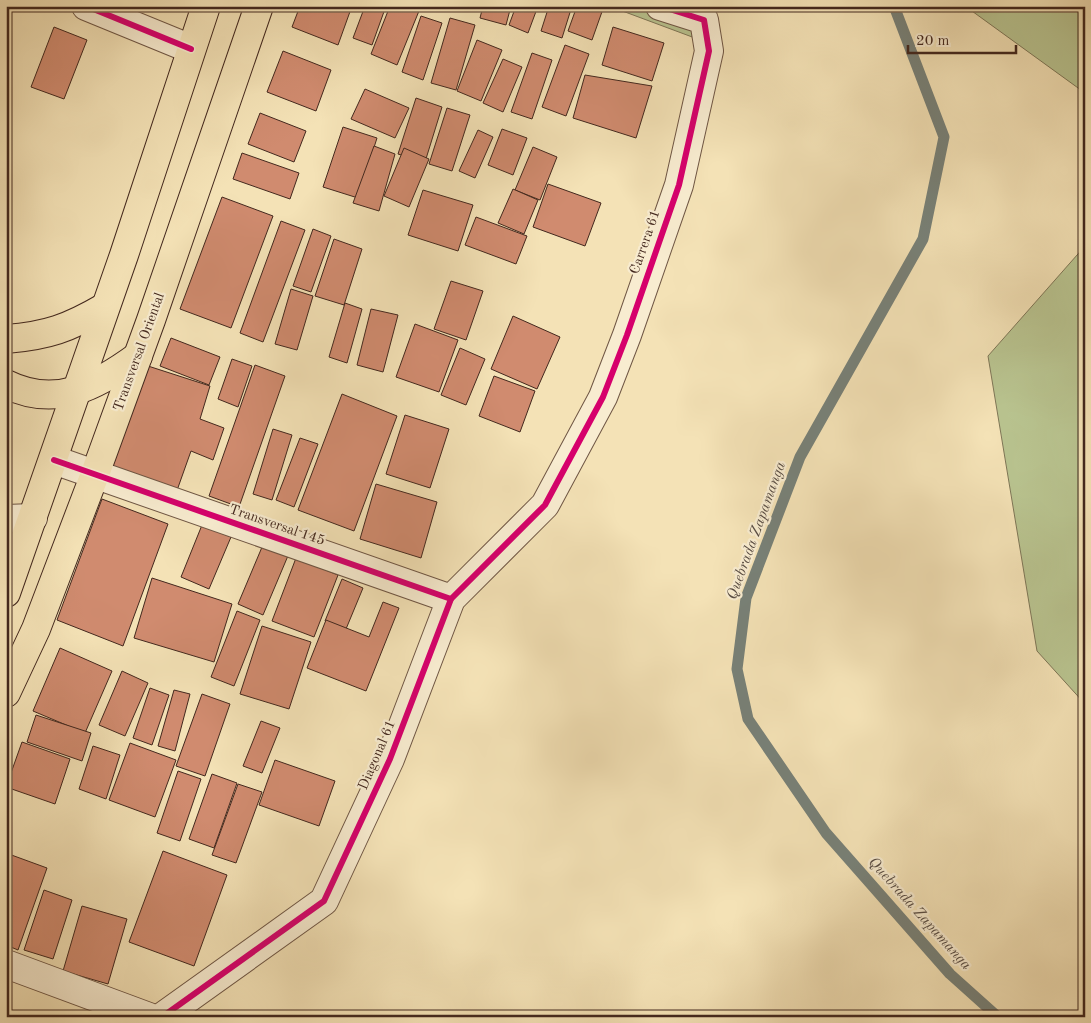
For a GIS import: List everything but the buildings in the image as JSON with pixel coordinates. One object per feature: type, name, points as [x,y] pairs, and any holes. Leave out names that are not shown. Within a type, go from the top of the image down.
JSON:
[{"type":"main road","points":[[6,593],[19,518],[54,460],[206,6]]},
{"type":"main road","name":"Transversal Oriental","points":[[6,693],[36,629],[95,474],[138,356],[259,6]]},
{"type":"main road","points":[[6,339],[37,337],[73,325],[105,307]]},
{"type":"main road","points":[[6,384],[20,391],[47,396],[76,392],[110,377],[138,356]]},
{"type":"street","points":[[86,6],[191,49]]},
{"type":"street","name":"Carrera 61","points":[[567,462],[602,397],[627,335],[679,185],[710,51],[704,20],[660,6]]},
{"type":"street","name":"Transversal 145","points":[[54,460],[451,599]]},
{"type":"street","name":"Diagonal 61","points":[[162,1017],[324,901],[390,760],[451,599],[545,505],[567,462]]},
{"type":"street","points":[[6,964],[149,1017]]},
{"type":"green space","points":[[609,6],[713,6],[711,44]]},
{"type":"green space","points":[[965,6],[1085,6],[1085,93]]},
{"type":"green space","points":[[1085,246],[1085,704],[1037,651],[988,356]]},
{"type":"waterway","name":"Quebrada Zapamanga","points":[[894,6],[944,137],[923,239],[800,457],[746,598],[737,669],[748,719],[826,833],[950,974],[998,1017]]},
{"type":"cycle path","points":[[86,6],[191,49]]},
{"type":"cycle path","points":[[162,1017],[324,901],[390,759],[451,599],[545,505],[603,397],[627,335],[679,185],[709,51],[704,20],[660,6]]},
{"type":"cycle path","points":[[54,460],[451,599]]}]
